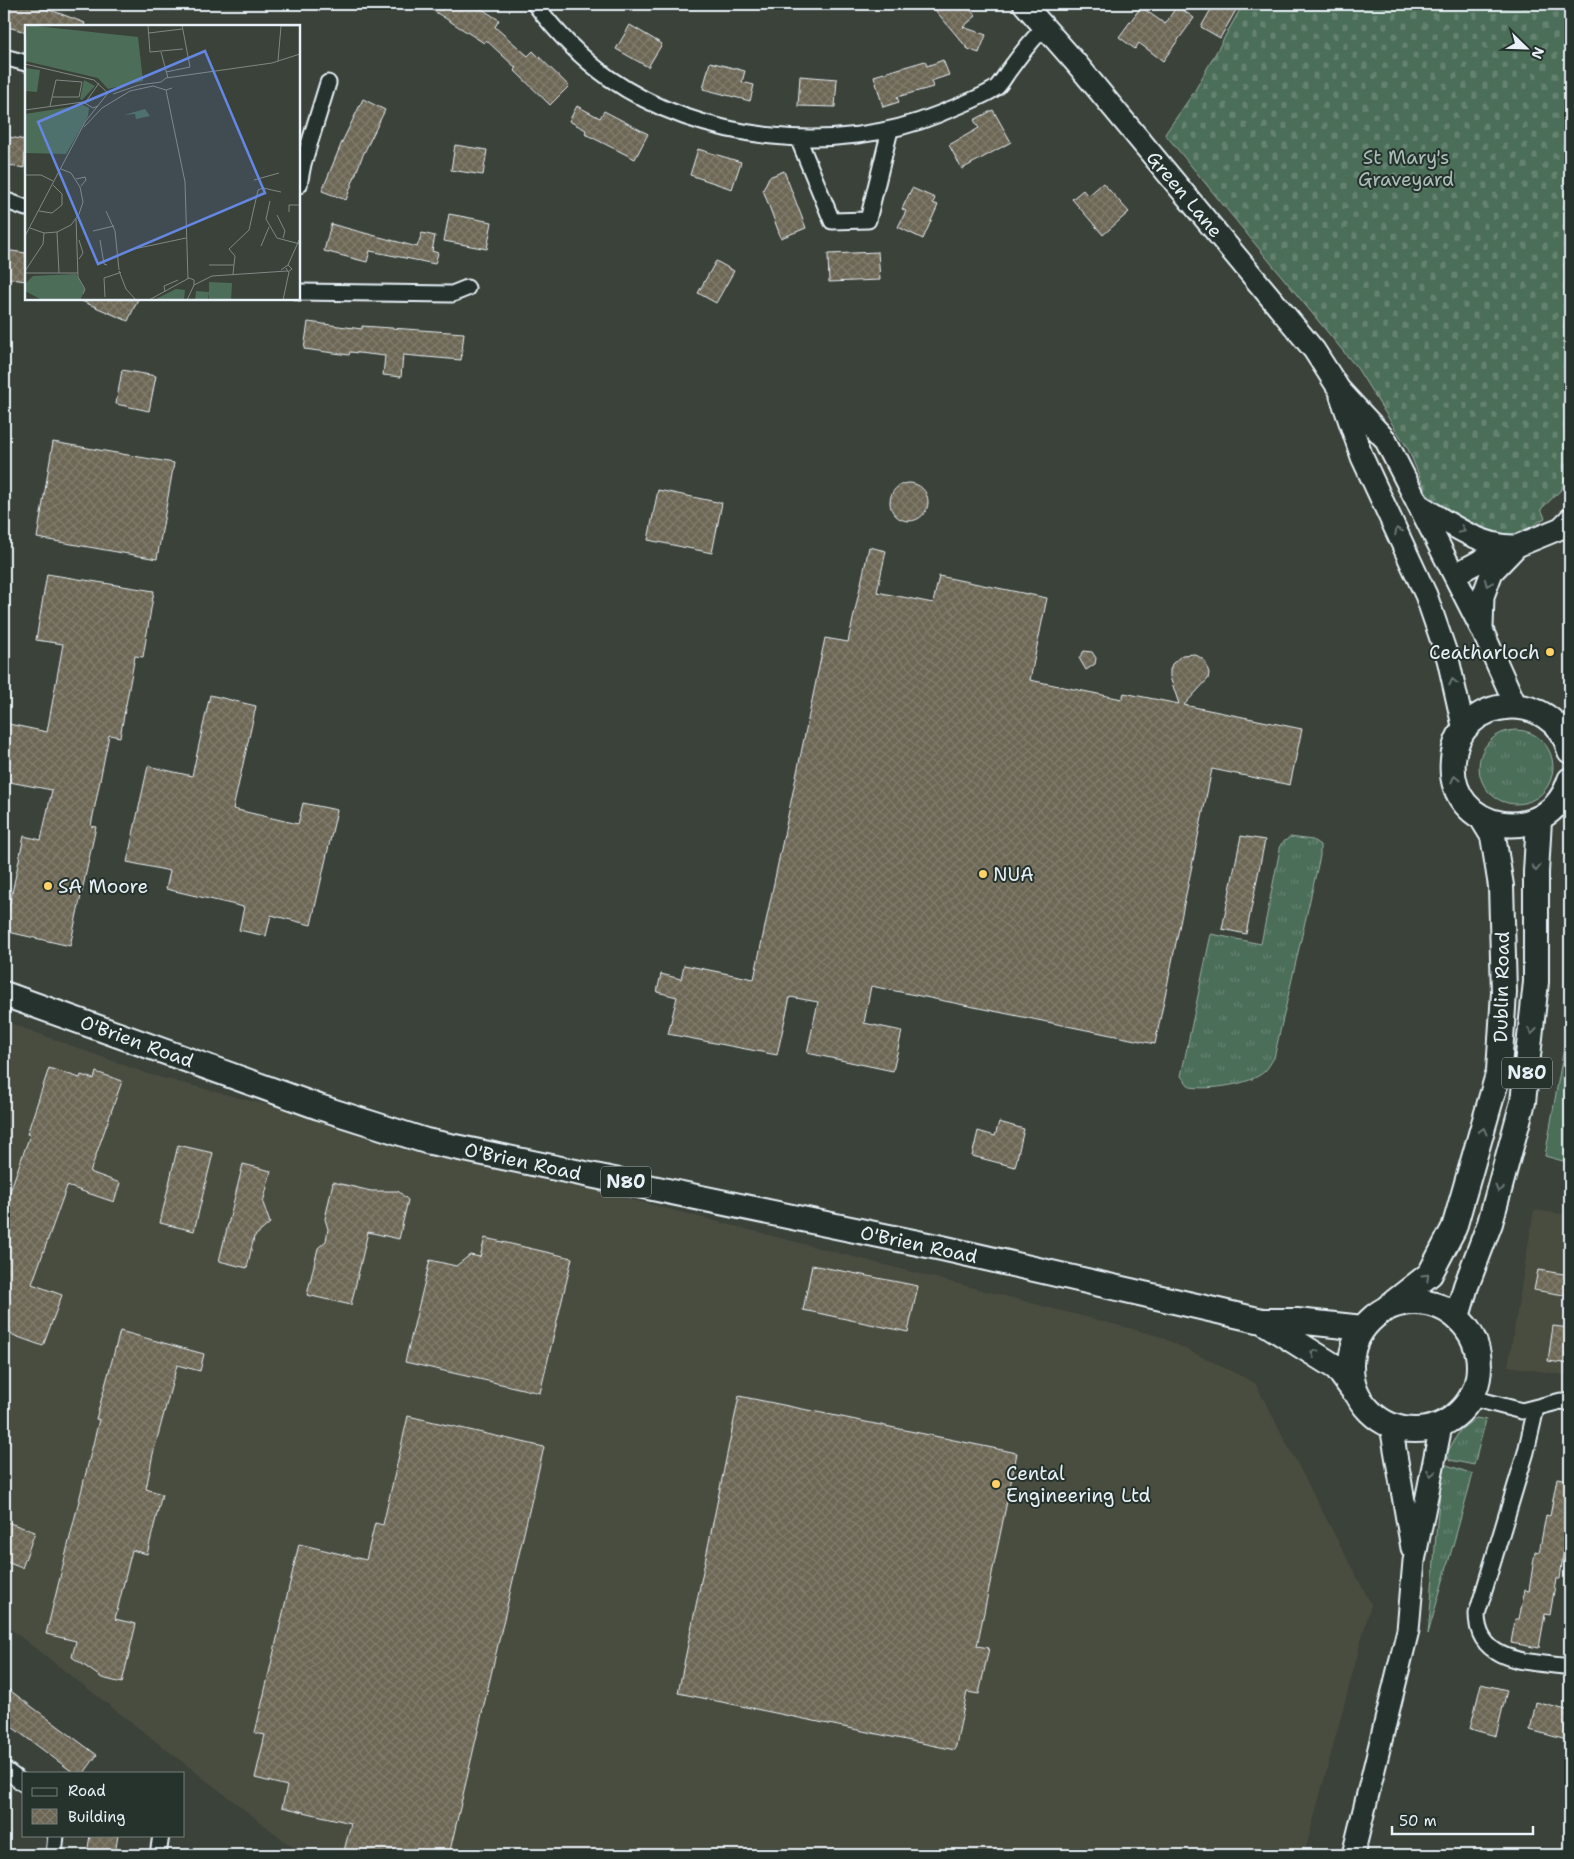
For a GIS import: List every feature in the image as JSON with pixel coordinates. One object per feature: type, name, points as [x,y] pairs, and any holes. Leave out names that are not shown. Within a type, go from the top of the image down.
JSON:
[{"type":"main road","name":"Green Lane","points":[[1024,4],[1076,63],[1314,350],[1339,389]]},
{"type":"main road","points":[[1339,389],[1385,439],[1482,630],[1516,706]]},
{"type":"main road","points":[[1339,389],[1362,457],[1426,595],[1448,660],[1464,730]]},
{"type":"main road","points":[[1420,506],[1463,532],[1511,547]]},
{"type":"main road","points":[[1426,595],[1456,580],[1511,547],[1561,528],[1570,519]]},
{"type":"main road","points":[[1482,630],[1483,596],[1492,572],[1511,547]]},
{"type":"main road","name":"N80","points":[[1570,751],[1565,729],[1547,716],[1532,709],[1516,706],[1496,708],[1479,716],[1464,730],[1456,744],[1452,760],[1454,780],[1461,798],[1470,809],[1482,818],[1500,825],[1520,826],[1539,820],[1555,809],[1566,793],[1570,780]]},
{"type":"main road","name":"Dublin Road","points":[[1388,1307],[1430,1274],[1454,1228],[1499,1071],[1504,992],[1501,886],[1494,836],[1482,818]]},
{"type":"main road","name":"Dublin Road","points":[[1457,1317],[1466,1286],[1490,1223],[1524,1102],[1536,982],[1536,872],[1539,820]]},
{"type":"main road","name":"O'Brien Road","points":[[4,994],[319,1107],[426,1141],[932,1246],[1262,1321],[1297,1321],[1363,1328]]},
{"type":"main road","name":"N80","points":[[1406,1302],[1424,1302],[1441,1307],[1457,1317],[1468,1330],[1476,1346],[1479,1364],[1477,1382],[1472,1398],[1457,1415],[1441,1426],[1407,1431],[1390,1426],[1373,1416],[1359,1400],[1352,1382],[1350,1363],[1354,1344],[1363,1328],[1374,1316],[1388,1307],[1406,1302]]},
{"type":"main road","name":"O'Brien Road","points":[[1262,1321],[1337,1368],[1359,1400]]},
{"type":"main road","points":[[1390,1426],[1414,1561]]},
{"type":"main road","points":[[1353,1855],[1408,1630],[1414,1561],[1441,1426]]},
{"type":"street","points":[[535,4],[575,50],[610,78],[644,98],[716,127],[766,136],[798,138],[831,138],[890,130],[925,120],[996,87],[1044,28]]},
{"type":"street","points":[[4,57],[25,63]]},
{"type":"street","points":[[300,180],[328,83]]},
{"type":"street","points":[[798,138],[832,221],[868,220],[890,130]]},
{"type":"street","points":[[4,200],[25,208]]},
{"type":"street","points":[[300,292],[452,294],[467,288]]},
{"type":"street","points":[[1472,1398],[1495,1406],[1522,1411],[1561,1401],[1570,1403]]},
{"type":"street","points":[[1536,1408],[1526,1452],[1477,1614],[1477,1629],[1488,1649],[1504,1655],[1570,1667]]},
{"type":"street","points":[[4,1769],[22,1782]]},
{"type":"street","points":[[54,1855],[56,1836]]},
{"type":"street","points":[[158,1855],[161,1836]]},
{"type":"shaded area","points":[[4,1021],[151,1075],[1159,1336],[1255,1383],[1371,1604],[1304,1855],[303,1855],[4,1624]]},
{"type":"shaded area","points":[[1534,1210],[1570,1215],[1570,1376],[1508,1366]]},
{"type":"green space","name":"St Mary's Graveyard","points":[[1243,4],[1570,4],[1570,452],[1562,489],[1541,509],[1545,518],[1521,533],[1501,537],[1480,531],[1440,506],[1427,494],[1408,449],[1357,368],[1165,134],[1194,92]]},
{"type":"green space","points":[[1516,730],[1537,736],[1547,746],[1553,767],[1547,788],[1537,798],[1516,804],[1495,798],[1485,788],[1479,767],[1485,746],[1495,736]]},
{"type":"green space","points":[[1290,837],[1313,840],[1320,845],[1320,856],[1274,1058],[1265,1071],[1250,1080],[1218,1087],[1190,1087],[1181,1076],[1211,934],[1261,944],[1281,844]]},
{"type":"green space","points":[[1570,1014],[1570,1163],[1545,1156]]},
{"type":"green space","points":[[1476,1418],[1486,1420],[1474,1465],[1450,1460],[1446,1455],[1460,1430]]},
{"type":"green space","points":[[1444,1464],[1473,1474],[1428,1634],[1439,1506]]},
{"type":"building","points":[[11,4],[27,4],[85,23],[84,25],[25,25],[25,32],[4,26]]},
{"type":"building","points":[[423,4],[474,4],[499,20],[495,27],[528,56],[533,51],[569,86],[550,105],[514,70],[516,68],[486,40],[484,43]]},
{"type":"building","points":[[930,4],[965,4],[976,16],[963,27],[986,35],[979,53],[968,49]]},
{"type":"building","points":[[1214,4],[1225,4],[1236,10],[1220,38],[1201,27]]},
{"type":"building","points":[[1177,6],[1194,18],[1163,61],[1139,43],[1135,49],[1119,37],[1141,7],[1165,24]]},
{"type":"building","points":[[630,25],[662,44],[648,67],[616,49]]},
{"type":"building","points":[[943,60],[949,75],[931,81],[933,87],[897,97],[899,102],[883,107],[874,76],[925,61],[927,66]]},
{"type":"building","points":[[710,62],[745,71],[742,82],[754,85],[750,101],[703,89]]},
{"type":"building","points":[[800,76],[837,79],[835,107],[798,106]]},
{"type":"building","points":[[363,99],[385,110],[362,157],[346,200],[322,191],[342,142]]},
{"type":"building","points":[[577,106],[600,118],[604,111],[648,134],[635,159],[585,134],[586,130],[569,121]]},
{"type":"building","points":[[993,110],[1011,142],[962,169],[949,145],[979,128],[974,120]]},
{"type":"building","points":[[4,136],[25,140],[24,168],[4,164]]},
{"type":"building","points":[[455,145],[487,150],[483,175],[451,170]]},
{"type":"building","points":[[698,149],[741,162],[732,189],[690,175]]},
{"type":"building","points":[[784,171],[806,228],[781,238],[763,190],[769,177]]},
{"type":"building","points":[[1103,183],[1129,212],[1103,235],[1072,199],[1083,190],[1088,196]]},
{"type":"building","points":[[912,188],[935,198],[933,203],[938,205],[923,239],[898,227],[906,211],[902,209]]},
{"type":"building","points":[[449,214],[492,222],[487,249],[444,241]]},
{"type":"building","points":[[331,224],[417,247],[422,233],[435,236],[432,251],[438,253],[435,264],[370,251],[367,262],[324,251]]},
{"type":"building","points":[[4,250],[25,253],[25,281],[4,278]]},
{"type":"building","points":[[878,252],[880,280],[829,282],[828,254]]},
{"type":"building","points":[[716,261],[734,271],[716,303],[698,293]]},
{"type":"building","points":[[79,300],[138,300],[128,321]]},
{"type":"building","points":[[308,322],[362,329],[362,326],[464,333],[461,360],[403,355],[401,377],[383,375],[385,356],[350,352],[349,355],[304,349]]},
{"type":"building","points":[[122,370],[156,376],[149,411],[116,404]]},
{"type":"building","points":[[53,442],[174,463],[157,559],[37,538]]},
{"type":"building","points":[[909,483],[923,488],[928,502],[923,516],[909,521],[895,516],[890,502],[895,488]]},
{"type":"building","points":[[658,490],[722,503],[712,553],[648,540]]},
{"type":"building","name":"NUA","points":[[869,547],[886,551],[877,592],[933,603],[939,576],[1047,598],[1030,680],[1122,699],[1124,693],[1179,704],[1170,677],[1170,670],[1172,664],[1182,655],[1195,654],[1205,661],[1209,673],[1208,679],[1184,705],[1302,729],[1290,785],[1212,769],[1155,1044],[871,986],[864,1023],[902,1031],[893,1071],[807,1053],[818,1002],[790,997],[777,1055],[668,1034],[677,997],[657,992],[661,974],[681,979],[684,965],[754,979],[825,638],[848,642]]},
{"type":"building","points":[[47,574],[154,591],[143,657],[135,656],[120,737],[109,735],[91,826],[96,827],[70,946],[4,931],[24,836],[41,840],[52,790],[4,781],[4,723],[47,732],[63,644],[36,640]]},
{"type":"building","points":[[1084,651],[1092,652],[1096,658],[1095,664],[1086,670],[1079,658]]},
{"type":"building","points":[[210,695],[256,706],[233,809],[298,824],[303,803],[337,810],[311,925],[271,915],[266,936],[239,930],[244,907],[166,889],[170,871],[127,862],[148,766],[192,776]]},
{"type":"building","points":[[1241,836],[1265,840],[1246,934],[1222,929]]},
{"type":"building","points":[[49,1068],[80,1078],[81,1075],[94,1079],[96,1072],[122,1081],[90,1172],[120,1183],[114,1202],[67,1186],[32,1284],[62,1295],[43,1346],[4,1332],[4,1208],[30,1135],[27,1134]]},
{"type":"building","points":[[999,1122],[1024,1129],[1015,1167],[972,1156],[978,1131],[995,1136]]},
{"type":"building","points":[[178,1145],[213,1153],[194,1231],[160,1223]]},
{"type":"building","points":[[243,1164],[271,1171],[263,1203],[270,1223],[254,1237],[247,1268],[219,1261]]},
{"type":"building","points":[[333,1182],[371,1191],[398,1191],[408,1200],[399,1239],[368,1232],[351,1305],[307,1295],[318,1248],[326,1241],[328,1229],[325,1219]]},
{"type":"building","points":[[485,1238],[572,1258],[540,1393],[405,1362],[430,1260],[456,1266],[470,1255],[480,1257]]},
{"type":"building","points":[[812,1265],[918,1286],[908,1332],[803,1310]]},
{"type":"building","points":[[1538,1270],[1570,1275],[1570,1296],[1534,1290]]},
{"type":"building","points":[[1553,1326],[1570,1328],[1570,1364],[1548,1361]]},
{"type":"building","points":[[120,1331],[204,1354],[200,1371],[177,1365],[153,1454],[146,1489],[162,1494],[147,1554],[132,1550],[115,1619],[136,1624],[122,1683],[102,1678],[72,1657],[76,1641],[46,1634],[99,1420],[96,1419]]},
{"type":"building","points":[[739,1396],[1017,1453],[977,1646],[989,1648],[979,1694],[967,1692],[955,1750],[678,1693]]},
{"type":"building","points":[[408,1416],[544,1447],[449,1855],[343,1855],[351,1823],[282,1807],[287,1786],[255,1778],[265,1735],[255,1733],[299,1544],[366,1560],[375,1523],[383,1525]]},
{"type":"building","points":[[1557,1478],[1570,1480],[1569,1549],[1564,1548],[1560,1579],[1556,1579],[1550,1615],[1545,1614],[1539,1648],[1511,1643],[1515,1619],[1519,1619],[1525,1590],[1529,1591],[1535,1552],[1539,1553],[1546,1515],[1550,1516]]},
{"type":"building","points":[[4,1521],[35,1532],[22,1568],[4,1561]]},
{"type":"building","points":[[1481,1684],[1507,1690],[1496,1736],[1470,1729]]},
{"type":"building","points":[[4,1686],[97,1755],[85,1772],[73,1772],[4,1721]]},
{"type":"building","points":[[1536,1702],[1570,1711],[1570,1741],[1530,1730]]},
{"type":"building","points":[[90,1836],[118,1836],[115,1855],[87,1855]]},
{"type":"place","name":"Ceatharloch","points":[[1550,652]]},
{"type":"place","name":"NUA","points":[[983,874]]},
{"type":"place","name":"SA Moore","points":[[48,886]]},
{"type":"place","name":"Cental Engineering Ltd","points":[[996,1484]]}]
